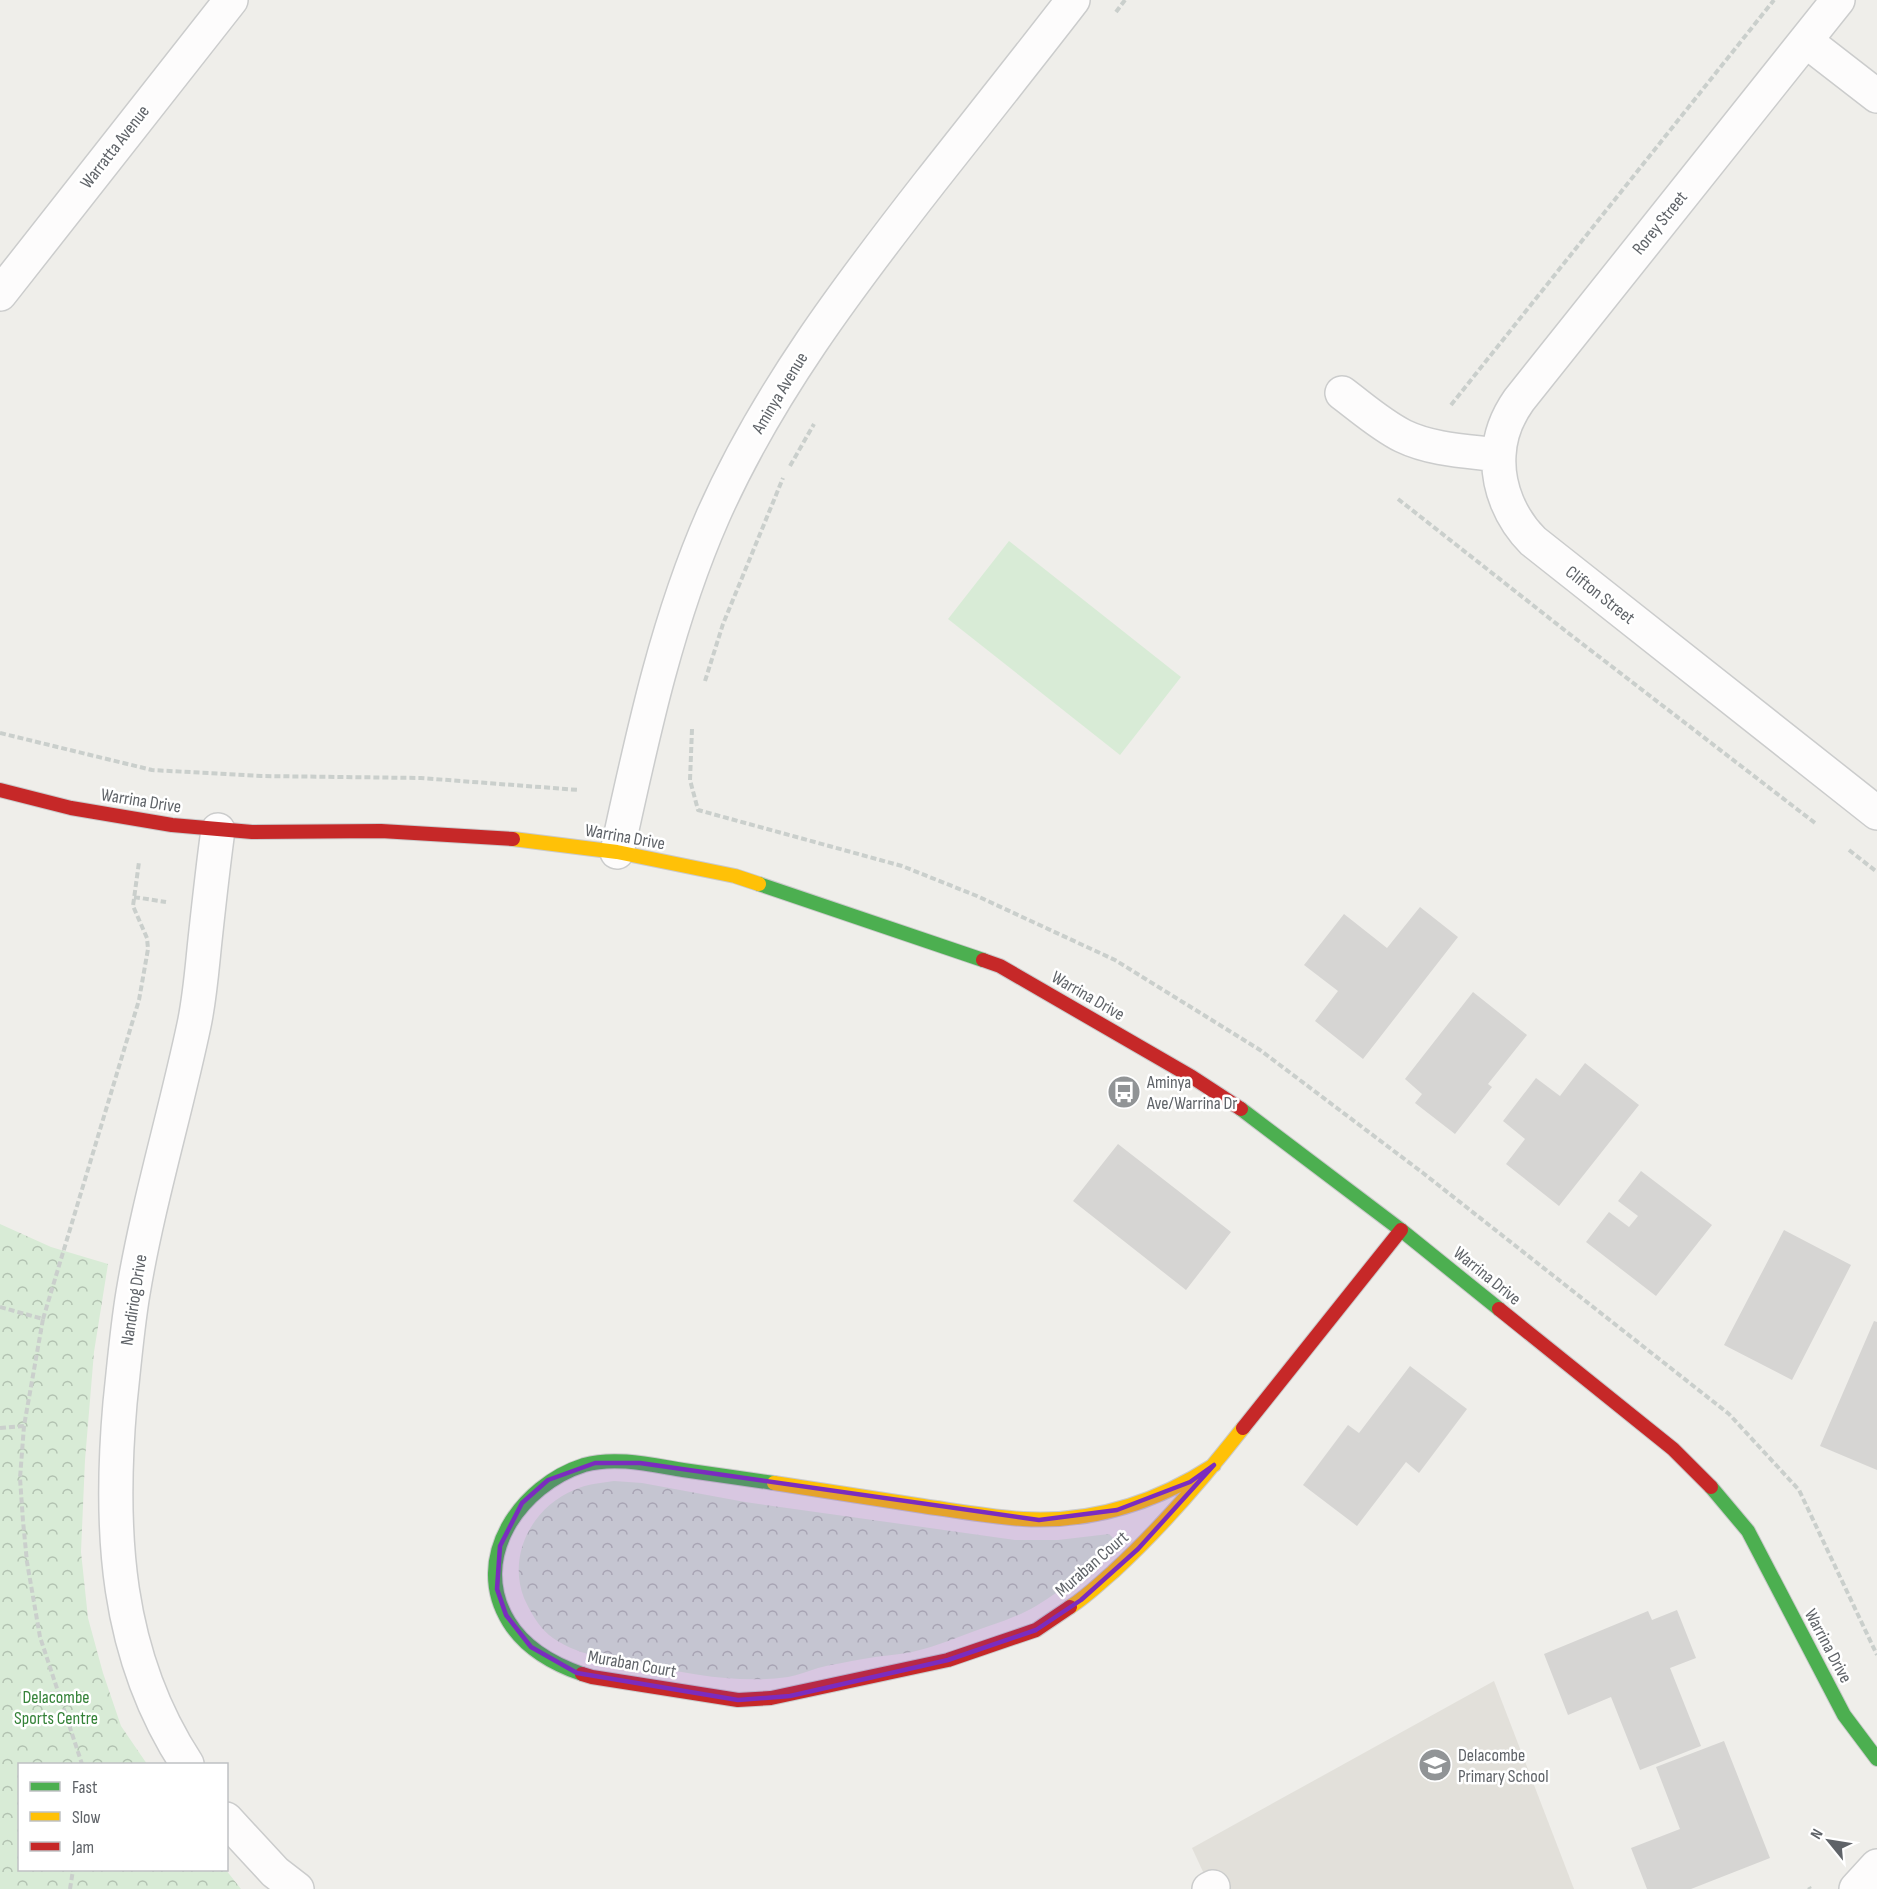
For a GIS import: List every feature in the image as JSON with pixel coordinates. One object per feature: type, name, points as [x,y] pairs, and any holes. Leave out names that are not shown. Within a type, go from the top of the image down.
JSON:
[{"type":"street","name":"Warratta Avenue","points":[[0,294],[231,0]]},
{"type":"street","name":"Aminya Avenue","points":[[617,852],[641,744],[672,624],[713,516],[741,459],[798,361],[864,266],[1073,0]]},
{"type":"street","name":"Rorey Street","points":[[1499,455],[1507,420],[1519,400],[1838,0]]},
{"type":"street","points":[[1806,41],[1877,96]]},
{"type":"street","points":[[1342,393],[1400,434],[1441,447],[1499,455]]},
{"type":"street","name":"Clifton Street","points":[[1499,455],[1501,486],[1517,522],[1533,542],[1877,813]]},
{"type":"street","name":"Warrina Drive","points":[[0,790],[71,808],[172,825],[218,830],[451,834],[520,839],[617,852],[735,876],[1000,966],[1201,1083],[1297,1150],[1401,1230],[1673,1449],[1712,1486],[1748,1531],[1844,1715],[1877,1759]]},
{"type":"street","name":"Nandiriog Drive","points":[[186,1763],[159,1717],[143,1678],[120,1586],[115,1506],[117,1438],[133,1293],[160,1166],[195,1023],[218,830]]},
{"type":"street","name":"Muraban Court","points":[[1214,1466],[1190,1482],[1156,1498],[1117,1510],[1076,1518],[1040,1520],[997,1517],[640,1463],[608,1461],[595,1463],[570,1469],[548,1480],[522,1503],[508,1524],[500,1546],[496,1566],[497,1589],[501,1607],[521,1637],[543,1656],[577,1672],[738,1700],[790,1696],[948,1660],[1036,1630],[1081,1600],[1132,1555],[1214,1466],[1401,1230]]},
{"type":"street","points":[[228,1822],[277,1883]]},
{"type":"street","points":[[1856,1889],[1877,1866]]},
{"type":"path","points":[[1110,19],[1125,0]]},
{"type":"path","points":[[1441,447],[1449,408],[1774,0]]},
{"type":"path","points":[[789,467],[819,416]]},
{"type":"path","points":[[703,688],[723,624],[783,478]]},
{"type":"path","points":[[1398,499],[1594,654],[1822,828]]},
{"type":"path","points":[[692,720],[690,780],[698,810]]},
{"type":"path","points":[[0,733],[152,770],[261,776],[421,778],[579,790]]},
{"type":"path","points":[[1847,848],[1877,872]]},
{"type":"path","points":[[82,1763],[40,1636],[27,1562],[20,1478],[24,1426],[43,1319],[139,1000],[147,963],[147,938],[133,906],[140,853]]},
{"type":"path","points":[[0,1307],[43,1319]]},
{"type":"path","points":[[0,1428],[24,1426]]},
{"type":"path","points":[[70,1889],[73,1871]]},
{"type":"highlighted area","points":[[595,1463],[640,1463],[1039,1520],[1117,1510],[1190,1482],[1214,1465],[1138,1549],[1081,1600],[1036,1630],[948,1660],[790,1696],[738,1700],[577,1673],[531,1647],[506,1615],[497,1589],[500,1546],[522,1503],[548,1480]]},
{"type":"shaded area","name":"Delacombe Primary School","points":[[1494,1681],[1574,1889],[1211,1889],[1192,1848]]},
{"type":"green space","points":[[1009,541],[1181,677],[1120,755],[948,619]]},
{"type":"green space","name":"Delacombe Sports Centre","points":[[0,1224],[51,1247],[108,1264],[94,1352],[85,1460],[81,1552],[88,1618],[103,1673],[121,1726],[146,1763],[18,1763],[18,1871],[227,1871],[241,1889],[0,1889]]},
{"type":"green space","points":[[614,1481],[642,1483],[745,1502],[1015,1540],[1058,1540],[1109,1534],[1114,1544],[1067,1585],[1028,1611],[939,1644],[912,1652],[829,1665],[788,1677],[733,1679],[715,1677],[607,1658],[570,1648],[549,1635],[529,1608],[520,1581],[519,1565],[527,1534],[536,1520],[546,1508],[574,1490]]},
{"type":"building","points":[[1420,907],[1458,937],[1363,1059],[1315,1021],[1338,991],[1304,965],[1344,914],[1387,948]]},
{"type":"building","points":[[1473,992],[1527,1035],[1488,1084],[1492,1087],[1455,1134],[1415,1103],[1422,1094],[1405,1079]]},
{"type":"building","points":[[1585,1063],[1639,1105],[1559,1206],[1506,1164],[1525,1139],[1503,1121],[1536,1078],[1560,1096]]},
{"type":"building","points":[[1118,1144],[1231,1232],[1186,1290],[1073,1201]]},
{"type":"building","points":[[1641,1171],[1712,1225],[1656,1296],[1586,1242],[1609,1212],[1629,1227],[1638,1216],[1618,1201]]},
{"type":"building","points":[[1784,1230],[1851,1265],[1792,1380],[1724,1345]]},
{"type":"building","points":[[1874,1321],[1877,1322],[1877,1470],[1820,1446]]},
{"type":"building","points":[[1410,1366],[1467,1409],[1419,1473],[1406,1462],[1357,1526],[1303,1485],[1348,1425],[1359,1433]]},
{"type":"building","points":[[1677,1610],[1696,1658],[1670,1668],[1701,1746],[1640,1770],[1611,1697],[1568,1715],[1544,1654],[1648,1611],[1652,1620]]},
{"type":"building","points":[[1724,1741],[1770,1858],[1691,1889],[1647,1889],[1631,1848],[1680,1829],[1656,1767]]},
{"type":"traffic: fast","points":[[759,884],[983,960]]},
{"type":"traffic: fast","points":[[1241,1109],[1401,1230],[1499,1309]]},
{"type":"traffic: fast","points":[[582,1674],[550,1660],[523,1640],[509,1622],[498,1598],[495,1573],[499,1549],[508,1527],[522,1507],[540,1489],[561,1475],[584,1465],[609,1461],[634,1462],[774,1483]]},
{"type":"traffic: fast","points":[[1711,1487],[1748,1531],[1844,1715],[1877,1759]]},
{"type":"traffic: slow","points":[[513,839],[617,852],[735,876],[759,884]]},
{"type":"traffic: slow","points":[[1070,1607],[1113,1572],[1165,1521],[1243,1428]]},
{"type":"traffic: slow","points":[[774,1483],[986,1515],[1049,1519],[1099,1513],[1123,1507],[1170,1490],[1214,1465]]},
{"type":"traffic: jam","points":[[0,790],[71,808],[172,825],[252,832],[381,831],[513,839]]},
{"type":"traffic: jam","points":[[983,960],[1000,966],[1192,1077],[1241,1109]]},
{"type":"traffic: jam","points":[[1243,1428],[1401,1230]]},
{"type":"traffic: jam","points":[[1499,1309],[1673,1449],[1711,1487]]},
{"type":"traffic: jam","points":[[582,1674],[738,1700],[771,1698],[948,1660],[1036,1630],[1070,1607]]},
{"type":"place","name":"Aminya Ave/Warrina Dr","points":[[1124,1092]]},
{"type":"place","name":"Delacombe Primary School","points":[[1435,1765]]}]
